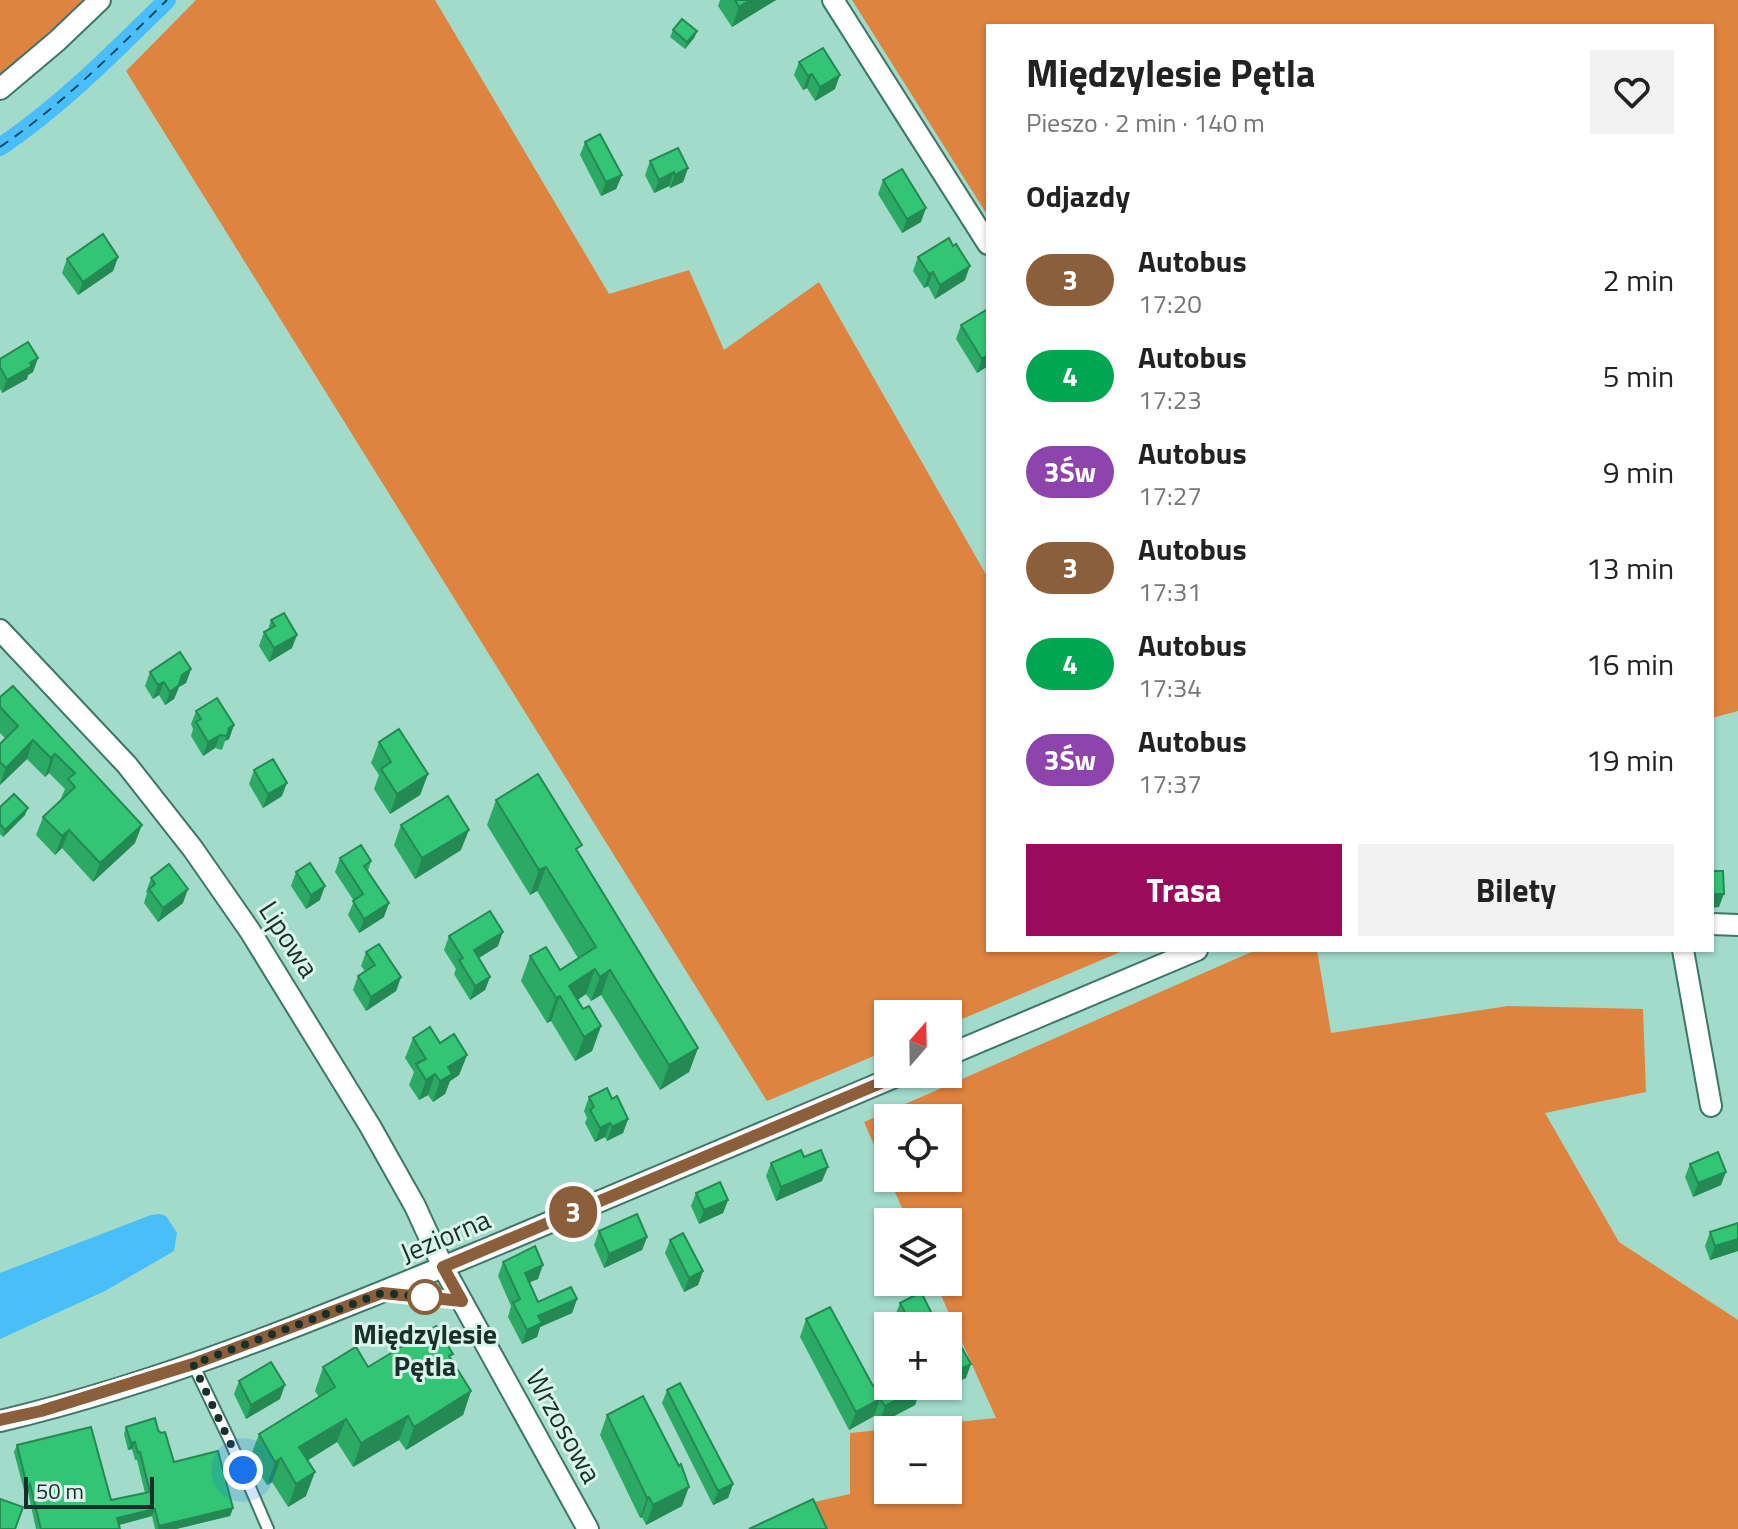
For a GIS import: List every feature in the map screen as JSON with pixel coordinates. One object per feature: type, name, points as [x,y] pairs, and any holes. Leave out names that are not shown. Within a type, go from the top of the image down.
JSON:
[{"type":"street","points":[[0,89],[100,0]]},
{"type":"street","points":[[833,0],[986,241]]},
{"type":"street","name":"Lipowa","points":[[0,630],[127,765],[193,849],[250,931],[370,1126],[415,1206],[443,1267]]},
{"type":"street","points":[[1714,924],[1738,925]]},
{"type":"street","points":[[962,1049],[1192,952]]},
{"type":"street","points":[[1683,952],[1711,1106]]},
{"type":"street","name":"Jeziorna","points":[[0,1421],[193,1364],[382,1293],[874,1086]]},
{"type":"street","name":"Wrzosowa","points":[[443,1267],[588,1529]]},
{"type":"lane","points":[[382,1293],[462,1301]]},
{"type":"lane","points":[[193,1364],[268,1529]]},
{"type":"shaded area","points":[[0,0],[103,0],[0,84]]},
{"type":"shaded area","points":[[196,0],[435,0],[609,294],[689,270],[724,350],[819,282],[986,574],[986,952],[1120,952],[962,1019],[962,1000],[874,1000],[874,1056],[767,1101],[126,71]]},
{"type":"shaded area","points":[[852,0],[1738,0],[1738,711],[1714,717],[1714,24],[986,24],[986,213]]},
{"type":"shaded area","points":[[1251,952],[1317,952],[1331,1033],[1508,1006],[1643,1009],[1646,1092],[1545,1113],[1619,1242],[1738,1320],[1738,1529],[796,1529],[810,1503],[850,1494],[850,1433],[874,1431],[874,1504],[962,1504],[962,1421],[996,1418],[962,1342],[962,1312],[948,1312],[941,1296],[962,1296],[962,1208],[902,1208],[895,1192],[962,1192],[962,1104],[905,1104],[941,1088],[962,1088],[962,1079]]},
{"type":"shaded area","points":[[874,1118],[874,1145],[864,1122]]},
{"type":"water","points":[[160,1214],[166,1216],[177,1233],[174,1251],[105,1291],[0,1339],[0,1273]]},
{"type":"building","points":[[735,0],[750,0],[739,7]]},
{"type":"building","points":[[682,19],[697,31],[687,42],[673,30]]},
{"type":"building","points":[[823,48],[840,75],[820,87],[799,62]]},
{"type":"building","points":[[600,134],[622,175],[606,182],[585,142]]},
{"type":"building","points":[[678,148],[688,168],[659,180],[650,161]]},
{"type":"building","points":[[902,169],[926,208],[907,219],[883,180]]},
{"type":"building","points":[[103,234],[118,257],[83,282],[67,259]]},
{"type":"building","points":[[949,238],[970,266],[940,285],[933,272],[929,274],[918,257]]},
{"type":"building","points":[[986,310],[986,356],[982,359],[961,325]]},
{"type":"building","points":[[28,342],[38,358],[30,363],[32,366],[7,380],[0,367],[0,359]]},
{"type":"building","points":[[284,613],[297,635],[274,648],[264,632],[275,626],[271,620]]},
{"type":"building","points":[[180,652],[191,669],[182,675],[179,685],[170,692],[164,682],[158,685],[150,672]]},
{"type":"building","points":[[13,686],[142,825],[100,863],[69,830],[62,836],[43,817],[75,787],[68,779],[75,773],[55,754],[51,758],[33,740],[6,768],[0,762],[0,744],[18,726],[0,707],[0,697]]},
{"type":"building","points":[[217,698],[234,725],[229,728],[227,736],[220,735],[208,742],[196,722],[201,719],[196,711]]},
{"type":"building","points":[[399,729],[428,774],[397,794],[381,769],[391,762],[379,742]]},
{"type":"building","points":[[273,759],[287,783],[268,794],[254,770]]},
{"type":"building","points":[[538,774],[582,845],[576,849],[698,1048],[669,1065],[610,970],[600,977],[595,969],[569,986],[583,1009],[589,1006],[601,1026],[584,1037],[560,996],[556,998],[530,956],[546,947],[560,970],[596,947],[546,867],[539,870],[496,800]]},
{"type":"building","points":[[14,794],[28,808],[5,830],[0,824],[0,807]]},
{"type":"building","points":[[448,796],[469,830],[422,858],[401,825]]},
{"type":"building","points":[[361,845],[371,861],[364,866],[389,903],[364,919],[353,901],[363,894],[340,858]]},
{"type":"building","points":[[310,863],[325,886],[311,895],[296,872]]},
{"type":"building","points":[[169,864],[188,889],[163,908],[149,889],[155,884],[151,878]]},
{"type":"building","points":[[1714,871],[1723,871],[1724,894],[1714,894]]},
{"type":"building","points":[[490,911],[503,932],[474,950],[490,977],[475,986],[449,936]]},
{"type":"building","points":[[379,944],[401,977],[371,997],[358,976],[375,965],[366,952]]},
{"type":"building","points":[[430,1027],[440,1043],[454,1034],[467,1055],[448,1067],[452,1074],[440,1081],[435,1074],[426,1080],[416,1064],[426,1059],[413,1038]]},
{"type":"building","points":[[607,1088],[612,1099],[617,1096],[628,1119],[612,1127],[610,1123],[600,1128],[590,1110],[594,1107],[589,1097]]},
{"type":"building","points":[[801,1150],[804,1157],[821,1150],[828,1167],[781,1187],[771,1163]]},
{"type":"building","points":[[1718,1152],[1726,1172],[1698,1183],[1690,1164]]},
{"type":"building","points":[[720,1182],[728,1200],[704,1210],[696,1193]]},
{"type":"building","points":[[637,1214],[647,1237],[609,1254],[599,1231]]},
{"type":"building","points":[[1738,1223],[1738,1239],[1715,1246],[1710,1232]]},
{"type":"building","points":[[683,1233],[703,1271],[689,1278],[670,1240]]},
{"type":"building","points":[[535,1246],[543,1265],[525,1273],[538,1302],[571,1287],[577,1299],[538,1316],[542,1323],[527,1330],[513,1303],[520,1299],[503,1262]]},
{"type":"building","points":[[913,1296],[923,1296],[931,1312],[905,1312],[900,1303]]},
{"type":"building","points":[[830,1307],[874,1385],[874,1400],[878,1400],[856,1412],[806,1319]]},
{"type":"building","points":[[436,1326],[453,1354],[449,1356],[471,1391],[414,1427],[408,1416],[361,1443],[346,1419],[299,1447],[315,1472],[296,1484],[281,1458],[275,1462],[259,1434],[335,1387],[323,1367],[356,1347],[368,1367]]},
{"type":"building","points":[[962,1348],[971,1364],[962,1368]]},
{"type":"building","points":[[271,1362],[285,1385],[251,1405],[239,1381]]},
{"type":"building","points":[[680,1383],[733,1484],[718,1491],[667,1390]]},
{"type":"building","points":[[643,1396],[679,1466],[681,1464],[689,1487],[653,1505],[607,1415]]},
{"type":"building","points":[[881,1400],[896,1400],[885,1406]]},
{"type":"building","points":[[155,1418],[158,1430],[165,1432],[174,1462],[218,1451],[233,1508],[159,1526],[155,1509],[117,1518],[120,1529],[41,1529],[17,1445],[91,1427],[111,1500],[150,1492],[140,1452],[135,1442],[131,1443],[126,1427]]},
{"type":"building","points":[[0,1499],[23,1507],[15,1529],[0,1529]]},
{"type":"building","points":[[813,1499],[827,1529],[749,1529]]},
{"type":"waterway","points":[[0,147],[66,96],[167,0]]},
{"type":"ferry route","points":[[0,147],[66,96],[167,0]]},
{"type":"bus line","name":"3","points":[[0,1420],[41,1411],[193,1364],[382,1293],[462,1301],[443,1267],[874,1086]]},
{"type":"place","name":"Międzylesie Pętla","points":[[425,1297]]},
{"type":"route","points":[[243,1470],[193,1364],[382,1293],[425,1297]]}]
